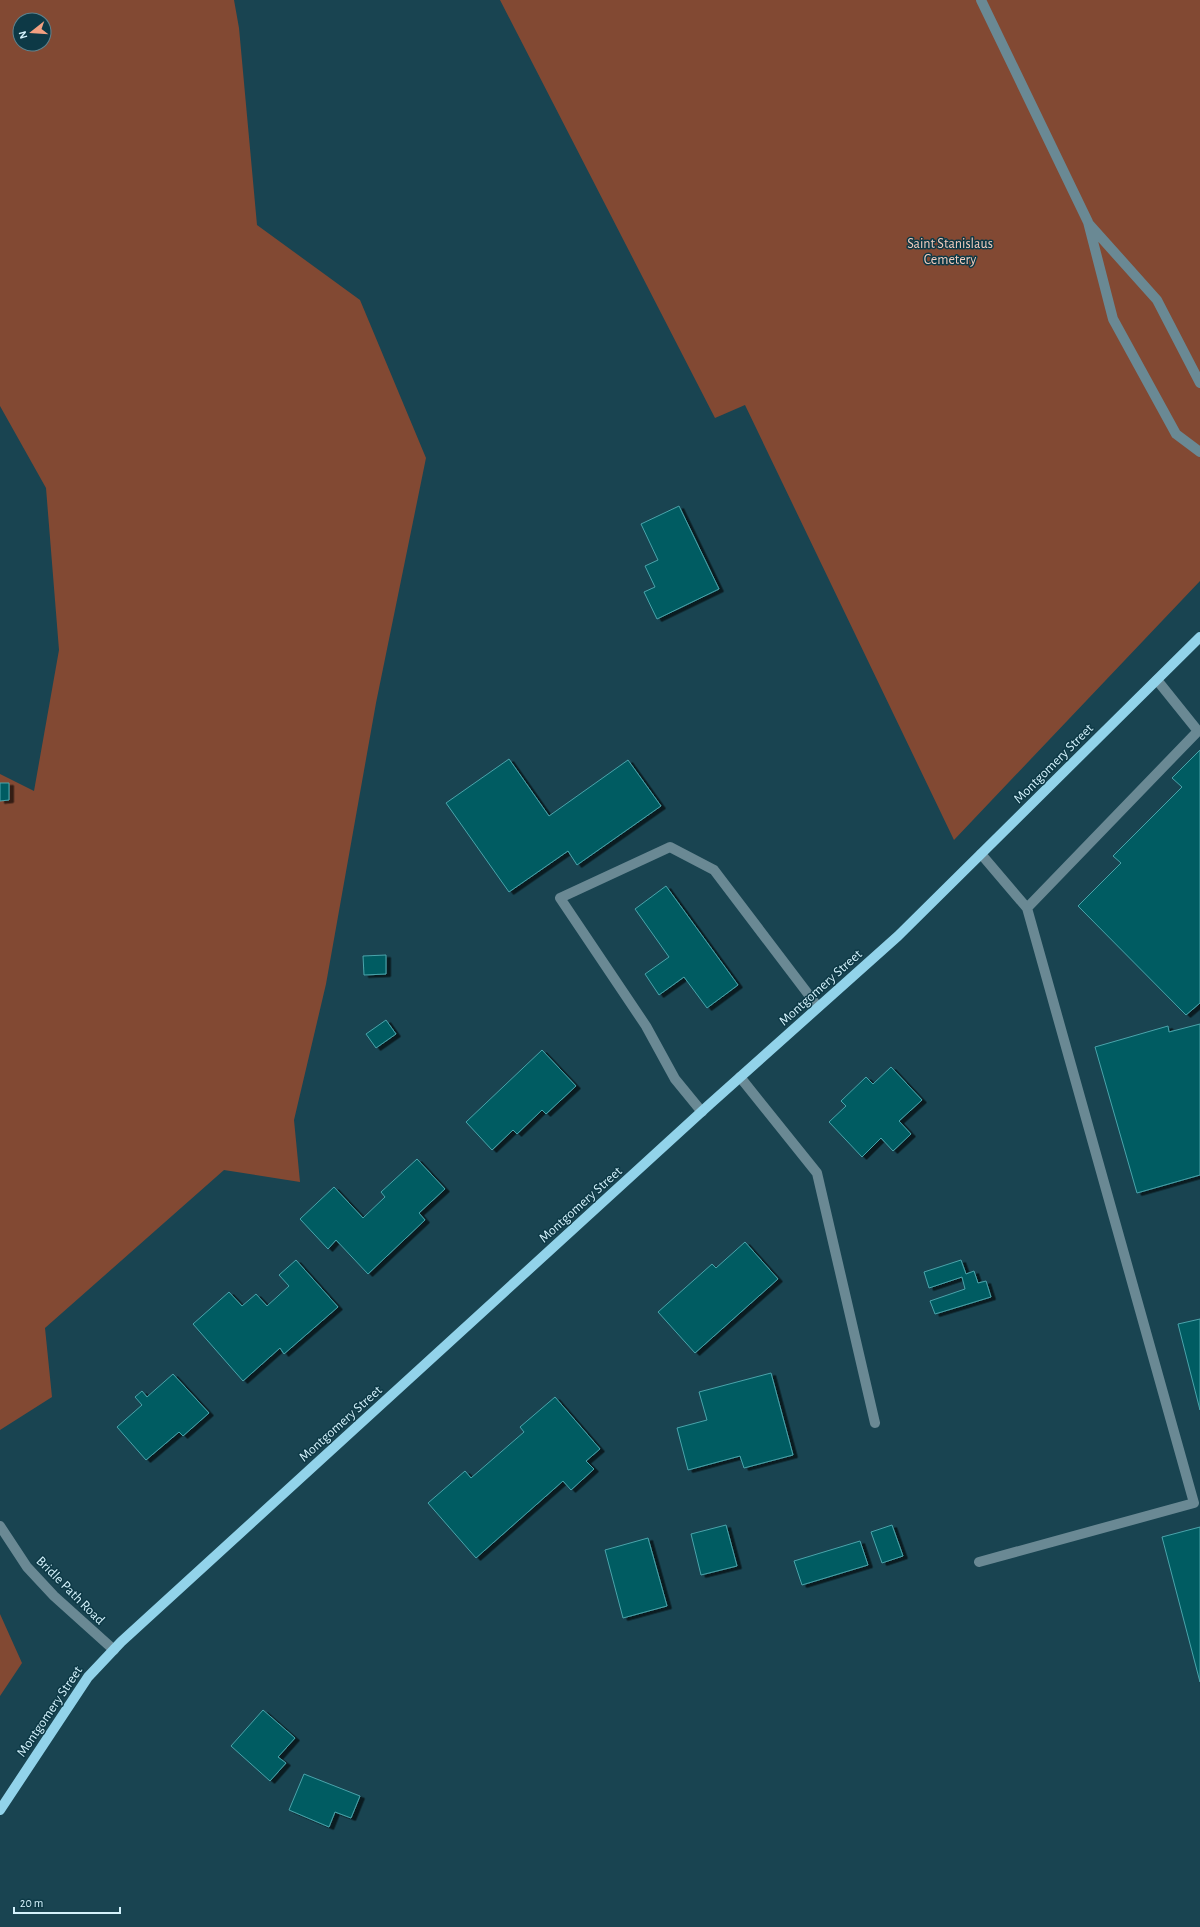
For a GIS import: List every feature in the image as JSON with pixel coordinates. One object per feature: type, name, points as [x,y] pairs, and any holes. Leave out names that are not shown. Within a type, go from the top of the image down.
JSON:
[{"type":"main road","name":"Montgomery Street","points":[[0,1810],[88,1677],[114,1650],[230,1541],[740,1077],[898,936],[1200,637]]},
{"type":"street","points":[[980,0],[1088,222],[1113,319],[1176,434],[1200,452]]},
{"type":"street","points":[[1088,222],[1157,300],[1200,383]]},
{"type":"street","points":[[1027,908],[1198,731],[1157,680]]},
{"type":"street","points":[[702,1112],[675,1079],[646,1026],[560,898],[670,847],[714,870],[818,1007]]},
{"type":"street","points":[[979,1562],[1197,1502],[1027,908],[981,854]]},
{"type":"street","points":[[740,1077],[817,1173],[875,1423]]},
{"type":"street","name":"Bridle Path Road","points":[[0,1526],[27,1568],[54,1596],[114,1650]]},
{"type":"green space","points":[[0,0],[234,0],[239,28],[257,225],[360,300],[426,458],[376,703],[326,984],[294,1120],[300,1182],[224,1170],[45,1328],[52,1397],[0,1430],[0,774],[34,791],[59,650],[46,488],[0,406]]},
{"type":"green space","name":"Saint Stanislaus Cemetery","points":[[500,0],[1200,0],[1200,581],[954,840],[745,405],[715,418]]},
{"type":"green space","points":[[0,1614],[22,1663],[0,1696]]},
{"type":"building","points":[[679,506],[719,589],[657,619],[644,592],[655,587],[645,566],[658,560],[641,524]]},
{"type":"building","points":[[1200,750],[1200,1003],[1186,1015],[1078,906],[1121,863],[1113,856],[1182,787],[1172,778]]},
{"type":"building","points":[[509,759],[549,816],[628,760],[661,806],[577,865],[568,851],[509,892],[446,803]]},
{"type":"building","points":[[0,783],[9,783],[9,800],[0,801]]},
{"type":"building","points":[[666,886],[738,985],[707,1008],[684,977],[659,995],[645,974],[669,957],[635,909]]},
{"type":"building","points":[[386,955],[386,974],[364,975],[363,956]]},
{"type":"building","points":[[386,1020],[396,1034],[376,1048],[366,1034]]},
{"type":"building","points":[[1200,1024],[1200,1175],[1137,1193],[1095,1047],[1168,1026],[1169,1032]]},
{"type":"building","points":[[542,1050],[576,1086],[546,1114],[542,1110],[517,1134],[513,1130],[492,1150],[466,1122]]},
{"type":"building","points":[[891,1067],[922,1100],[899,1121],[911,1134],[893,1151],[881,1138],[862,1157],[829,1122],[846,1106],[841,1101],[866,1077],[873,1084]]},
{"type":"building","points":[[417,1159],[445,1189],[419,1213],[425,1220],[368,1274],[336,1240],[328,1249],[300,1219],[334,1187],[363,1218],[385,1197],[381,1192]]},
{"type":"building","points":[[745,1242],[778,1279],[695,1353],[658,1312],[712,1264],[716,1268]]},
{"type":"building","points":[[296,1260],[338,1307],[284,1354],[280,1348],[243,1381],[193,1324],[229,1292],[242,1306],[256,1294],[267,1306],[289,1286],[279,1275]]},
{"type":"building","points":[[961,1260],[966,1274],[974,1271],[978,1283],[986,1281],[991,1297],[935,1314],[930,1301],[965,1289],[962,1277],[929,1288],[924,1272]]},
{"type":"building","points":[[1200,1319],[1200,1410],[1178,1324]]},
{"type":"building","points":[[771,1373],[793,1455],[744,1468],[740,1456],[688,1470],[677,1428],[707,1420],[699,1392]]},
{"type":"building","points":[[173,1374],[209,1413],[183,1436],[179,1432],[146,1460],[117,1427],[142,1405],[135,1397],[142,1391],[147,1397]]},
{"type":"building","points":[[555,1397],[600,1449],[586,1461],[594,1469],[571,1490],[563,1481],[476,1558],[428,1503],[465,1471],[471,1478],[524,1432],[520,1427]]},
{"type":"building","points":[[726,1525],[737,1566],[701,1575],[691,1534]]},
{"type":"building","points":[[892,1525],[903,1556],[882,1563],[871,1532]]},
{"type":"building","points":[[1200,1527],[1200,1682],[1162,1537]]},
{"type":"building","points":[[648,1538],[667,1606],[623,1618],[605,1550]]},
{"type":"building","points":[[860,1541],[868,1565],[802,1585],[794,1561]]},
{"type":"building","points":[[263,1710],[295,1738],[278,1757],[286,1763],[270,1781],[231,1746]]},
{"type":"building","points":[[304,1774],[360,1796],[351,1818],[335,1812],[329,1827],[289,1810]]}]
